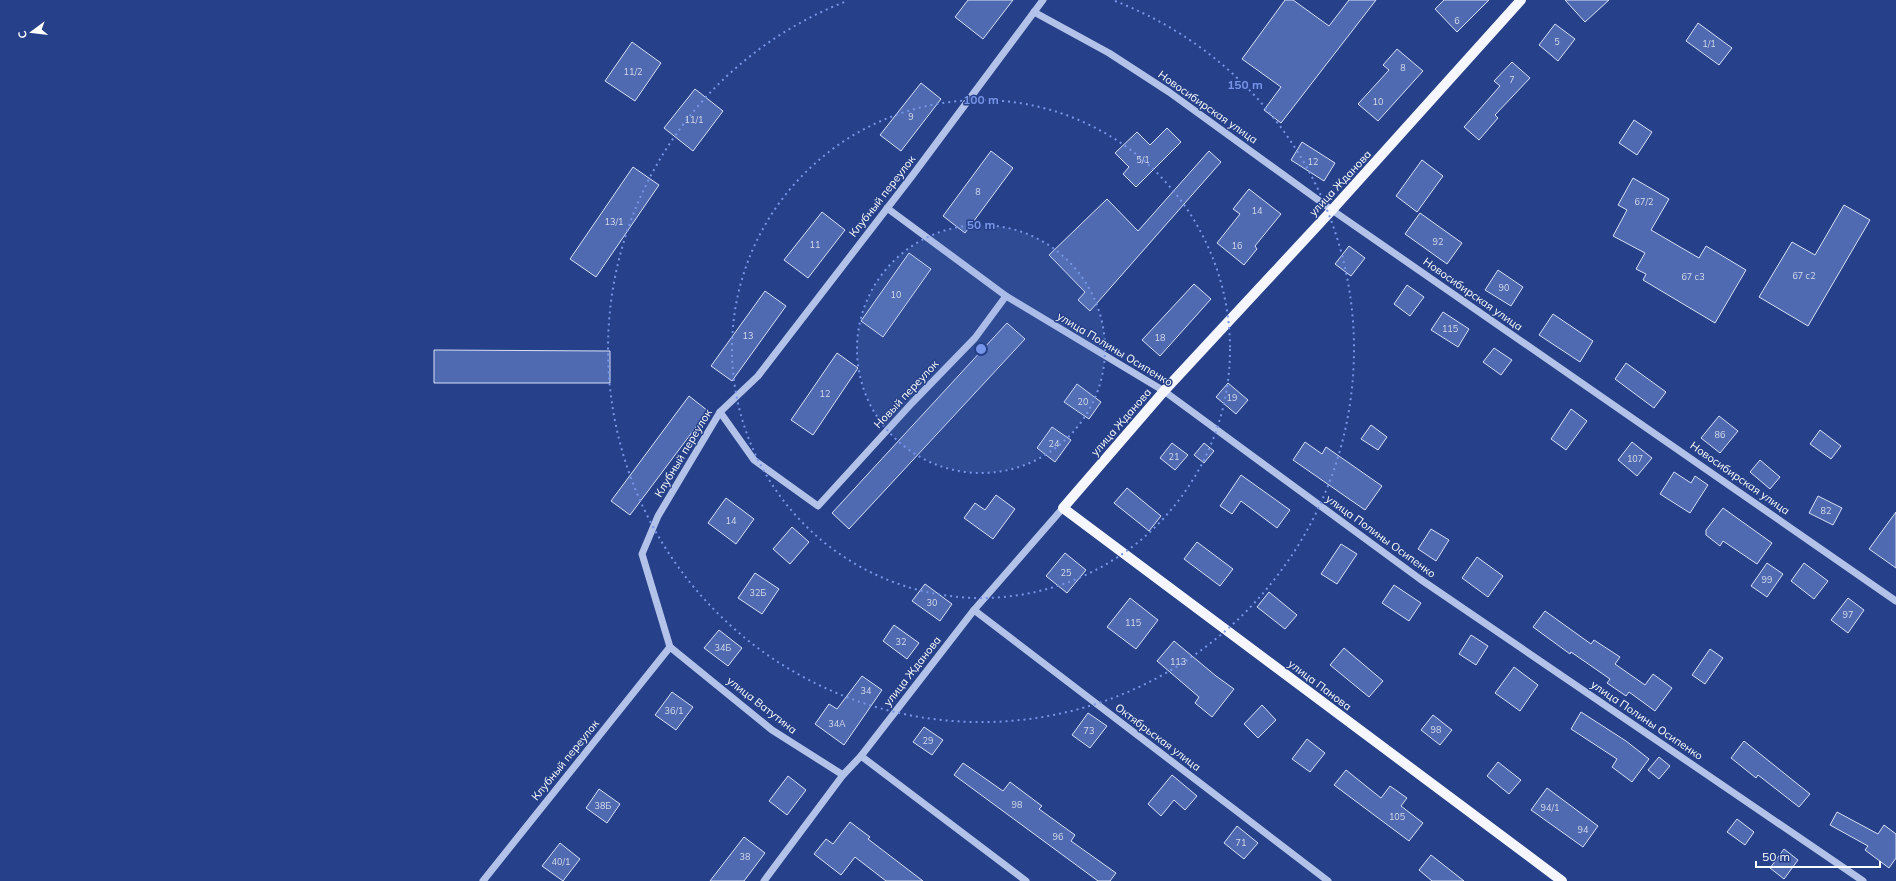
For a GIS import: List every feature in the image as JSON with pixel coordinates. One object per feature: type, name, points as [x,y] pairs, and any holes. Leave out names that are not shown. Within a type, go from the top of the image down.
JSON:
[{"type":"main road","name":"улица Жданова","points":[[1063,508],[1164,391],[1332,210],[1521,0]]},
{"type":"main road","name":"улица Панова","points":[[1063,508],[1562,881]]},
{"type":"street","name":"Клубный переулок","points":[[483,881],[670,647],[642,554],[658,516],[720,412],[758,376],[887,208],[1043,0]]},
{"type":"street","name":"Новосибирская улица","points":[[1034,12],[1109,53],[1169,92],[1332,210],[1896,601]]},
{"type":"street","name":"улица Полины Осипенко","points":[[887,208],[1006,296],[1164,391],[1420,579],[1863,881]]},
{"type":"street","name":"Новый переулок","points":[[720,412],[754,460],[818,506],[912,403],[975,338],[1006,296]]},
{"type":"street","name":"улица Жданова","points":[[764,881],[843,775],[861,756],[974,610],[1063,508]]},
{"type":"street","name":"Октябрьская улица","points":[[974,610],[1328,881]]},
{"type":"street","name":"улица Ватутина","points":[[670,647],[772,730],[843,775]]},
{"type":"street","points":[[861,756],[1026,881]]},
{"type":"building","points":[[968,0],[1013,0],[983,39],[955,17]]},
{"type":"building","points":[[1285,0],[1293,0],[1329,26],[1349,0],[1376,0],[1281,123],[1264,110],[1281,87],[1242,59]]},
{"type":"building","points":[[1444,0],[1489,0],[1457,32],[1435,9]]},
{"type":"building","points":[[1565,0],[1609,0],[1585,22]]},
{"type":"building","points":[[1698,23],[1732,48],[1719,65],[1686,41]]},
{"type":"building","points":[[1555,24],[1575,39],[1558,61],[1539,45]]},
{"type":"building","points":[[632,42],[661,63],[635,101],[605,81]]},
{"type":"building","points":[[1397,49],[1423,71],[1378,121],[1358,104],[1389,70],[1383,65]]},
{"type":"building","points":[[1512,62],[1530,78],[1495,115],[1498,118],[1479,140],[1464,127],[1500,86],[1494,81]]},
{"type":"building","points":[[921,83],[941,99],[901,151],[880,135]]},
{"type":"building","points":[[695,89],[723,111],[693,151],[664,128]]},
{"type":"building","points":[[1634,120],[1652,132],[1637,155],[1619,143]]},
{"type":"building","points":[[1167,128],[1181,142],[1136,187],[1123,174],[1129,167],[1115,153],[1137,132],[1150,145]]},
{"type":"building","points":[[1302,142],[1335,163],[1324,181],[1291,160]]},
{"type":"building","points":[[991,151],[1013,168],[965,233],[943,216]]},
{"type":"building","points":[[1209,151],[1221,162],[1090,311],[1078,300],[1085,292],[1049,255],[1107,199],[1138,231]]},
{"type":"building","points":[[1422,160],[1443,176],[1417,212],[1396,196]]},
{"type":"building","points":[[633,167],[659,185],[596,277],[570,259]]},
{"type":"building","points":[[1633,178],[1669,199],[1651,230],[1699,258],[1706,246],[1746,270],[1715,323],[1643,280],[1646,274],[1636,269],[1645,253],[1613,236],[1627,210],[1618,205]]},
{"type":"building","points":[[1249,189],[1281,214],[1255,246],[1257,249],[1244,265],[1217,243],[1240,214],[1233,209]]},
{"type":"building","points":[[1844,205],[1870,220],[1808,326],[1759,297],[1792,242],[1815,255]]},
{"type":"building","points":[[822,212],[845,230],[808,278],[784,260]]},
{"type":"building","points":[[1420,213],[1462,243],[1447,264],[1405,234]]},
{"type":"building","points":[[1349,246],[1365,258],[1351,276],[1335,264]]},
{"type":"building","points":[[909,253],[931,269],[883,337],[861,321]]},
{"type":"building","points":[[1498,270],[1523,287],[1511,306],[1485,290]]},
{"type":"building","points":[[1194,284],[1211,299],[1160,356],[1142,340]]},
{"type":"building","points":[[1407,285],[1424,297],[1410,316],[1394,304]]},
{"type":"building","points":[[765,291],[786,306],[732,381],[711,366]]},
{"type":"building","points":[[1443,312],[1469,329],[1458,347],[1431,330]]},
{"type":"building","points":[[1553,314],[1593,341],[1580,362],[1539,335]]},
{"type":"building","points":[[1007,323],[1025,339],[849,529],[832,513]]},
{"type":"building","points":[[1494,348],[1512,360],[1501,375],[1483,362]]},
{"type":"building","points":[[434,350],[610,351],[610,383],[434,383]]},
{"type":"building","points":[[837,353],[858,368],[813,435],[791,420]]},
{"type":"building","points":[[1626,363],[1666,392],[1654,408],[1615,379]]},
{"type":"building","points":[[1228,383],[1248,400],[1236,414],[1216,397]]},
{"type":"building","points":[[1077,384],[1101,402],[1089,419],[1064,402]]},
{"type":"building","points":[[689,396],[708,411],[630,515],[611,501]]},
{"type":"building","points":[[1571,409],[1587,421],[1566,450],[1551,439]]},
{"type":"building","points":[[1719,416],[1738,431],[1720,453],[1701,438]]},
{"type":"building","points":[[1371,425],[1387,437],[1378,450],[1361,439]]},
{"type":"building","points":[[1052,427],[1071,440],[1055,462],[1037,448]]},
{"type":"building","points":[[1820,430],[1841,446],[1831,459],[1810,444]]},
{"type":"building","points":[[1305,442],[1322,454],[1326,447],[1382,486],[1365,510],[1293,460]]},
{"type":"building","points":[[1632,442],[1652,458],[1637,476],[1618,460]]},
{"type":"building","points":[[1172,443],[1188,455],[1175,470],[1160,458]]},
{"type":"building","points":[[1204,443],[1214,451],[1204,463],[1194,455]]},
{"type":"building","points":[[1760,460],[1780,477],[1770,489],[1750,472]]},
{"type":"building","points":[[1674,472],[1691,483],[1695,476],[1708,485],[1690,513],[1660,494]]},
{"type":"building","points":[[1241,475],[1290,510],[1277,528],[1241,501],[1232,514],[1220,506]]},
{"type":"building","points":[[1127,488],[1161,516],[1149,531],[1114,503]]},
{"type":"building","points":[[996,495],[1015,509],[993,539],[964,518],[975,503],[985,510]]},
{"type":"building","points":[[1818,496],[1842,508],[1833,525],[1809,513]]},
{"type":"building","points":[[726,498],[754,519],[736,544],[708,523]]},
{"type":"building","points":[[1723,508],[1772,543],[1757,564],[1723,541],[1720,546],[1706,535],[1706,530]]},
{"type":"building","points":[[1896,512],[1896,568],[1869,549]]},
{"type":"building","points":[[792,527],[809,542],[790,564],[773,549]]},
{"type":"building","points":[[1431,529],[1449,540],[1436,561],[1418,549]]},
{"type":"building","points":[[1197,542],[1233,569],[1220,586],[1184,559]]},
{"type":"building","points":[[1341,544],[1357,554],[1337,584],[1321,574]]},
{"type":"building","points":[[1065,553],[1086,570],[1067,593],[1046,576]]},
{"type":"building","points":[[1477,557],[1503,576],[1488,597],[1462,578]]},
{"type":"building","points":[[1767,563],[1783,574],[1767,597],[1751,586]]},
{"type":"building","points":[[1804,563],[1828,581],[1814,599],[1791,581]]},
{"type":"building","points":[[755,573],[779,589],[762,614],[738,598]]},
{"type":"building","points":[[925,584],[952,604],[940,621],[912,601]]},
{"type":"building","points":[[1394,585],[1421,603],[1409,621],[1382,603]]},
{"type":"building","points":[[1269,592],[1297,615],[1285,629],[1257,607]]},
{"type":"building","points":[[1130,598],[1158,620],[1136,649],[1107,627]]},
{"type":"building","points":[[1848,598],[1864,610],[1848,633],[1831,620]]},
{"type":"building","points":[[1545,611],[1591,644],[1594,640],[1620,657],[1615,664],[1645,685],[1653,674],[1672,688],[1655,711],[1629,692],[1626,696],[1607,683],[1610,679],[1571,652],[1570,654],[1533,627]]},
{"type":"building","points":[[894,625],[919,643],[907,659],[883,641]]},
{"type":"building","points":[[719,630],[742,648],[728,666],[704,648]]},
{"type":"building","points":[[1471,635],[1488,646],[1476,665],[1459,654]]},
{"type":"building","points":[[1174,641],[1234,689],[1212,717],[1195,703],[1199,697],[1157,661]]},
{"type":"building","points":[[1344,648],[1383,681],[1369,697],[1330,665]]},
{"type":"building","points":[[1710,649],[1723,658],[1705,684],[1692,675]]},
{"type":"building","points":[[1514,667],[1538,685],[1520,711],[1495,693]]},
{"type":"building","points":[[862,676],[882,690],[844,745],[815,724],[829,704],[837,709]]},
{"type":"building","points":[[672,692],[693,707],[676,730],[655,715]]},
{"type":"building","points":[[1262,705],[1276,720],[1258,738],[1244,724]]},
{"type":"building","points":[[1581,712],[1626,741],[1649,759],[1632,782],[1612,767],[1617,759],[1571,729]]},
{"type":"building","points":[[1088,713],[1107,726],[1090,748],[1072,735]]},
{"type":"building","points":[[1433,715],[1452,730],[1440,745],[1421,730]]},
{"type":"building","points":[[924,727],[943,740],[932,755],[913,742]]},
{"type":"building","points":[[1307,739],[1325,753],[1310,772],[1292,759]]},
{"type":"building","points":[[1744,741],[1810,794],[1799,807],[1758,775],[1756,778],[1731,758]]},
{"type":"building","points":[[1659,757],[1670,766],[1659,779],[1648,770]]},
{"type":"building","points":[[1498,762],[1521,780],[1509,794],[1487,776]]},
{"type":"building","points":[[963,763],[1003,791],[1010,782],[1042,806],[1039,809],[1075,835],[1071,841],[1116,873],[1110,881],[1098,881],[954,775]]},
{"type":"building","points":[[1346,770],[1381,798],[1390,786],[1407,798],[1401,806],[1423,823],[1409,841],[1334,785]]},
{"type":"building","points":[[1172,775],[1197,796],[1185,810],[1174,800],[1161,816],[1148,804]]},
{"type":"building","points":[[788,776],[806,790],[787,815],[769,801]]},
{"type":"building","points":[[1547,788],[1598,826],[1583,847],[1531,810]]},
{"type":"building","points":[[599,789],[620,804],[607,823],[586,808]]},
{"type":"building","points":[[1837,812],[1878,834],[1884,825],[1896,834],[1896,858],[1889,868],[1865,850],[1868,846],[1830,825]]},
{"type":"building","points":[[1737,819],[1754,832],[1745,845],[1727,832]]},
{"type":"building","points":[[850,822],[870,837],[868,839],[923,881],[886,881],[855,857],[841,875],[814,854],[826,839],[833,844]]},
{"type":"building","points":[[1237,826],[1258,843],[1244,859],[1224,843]]},
{"type":"building","points":[[744,837],[765,853],[744,881],[710,881]]},
{"type":"building","points":[[560,843],[580,859],[563,881],[542,866]]},
{"type":"building","points":[[1784,849],[1798,860],[1784,879],[1770,868]]},
{"type":"building","points":[[1431,855],[1464,881],[1432,881],[1419,870]]}]
